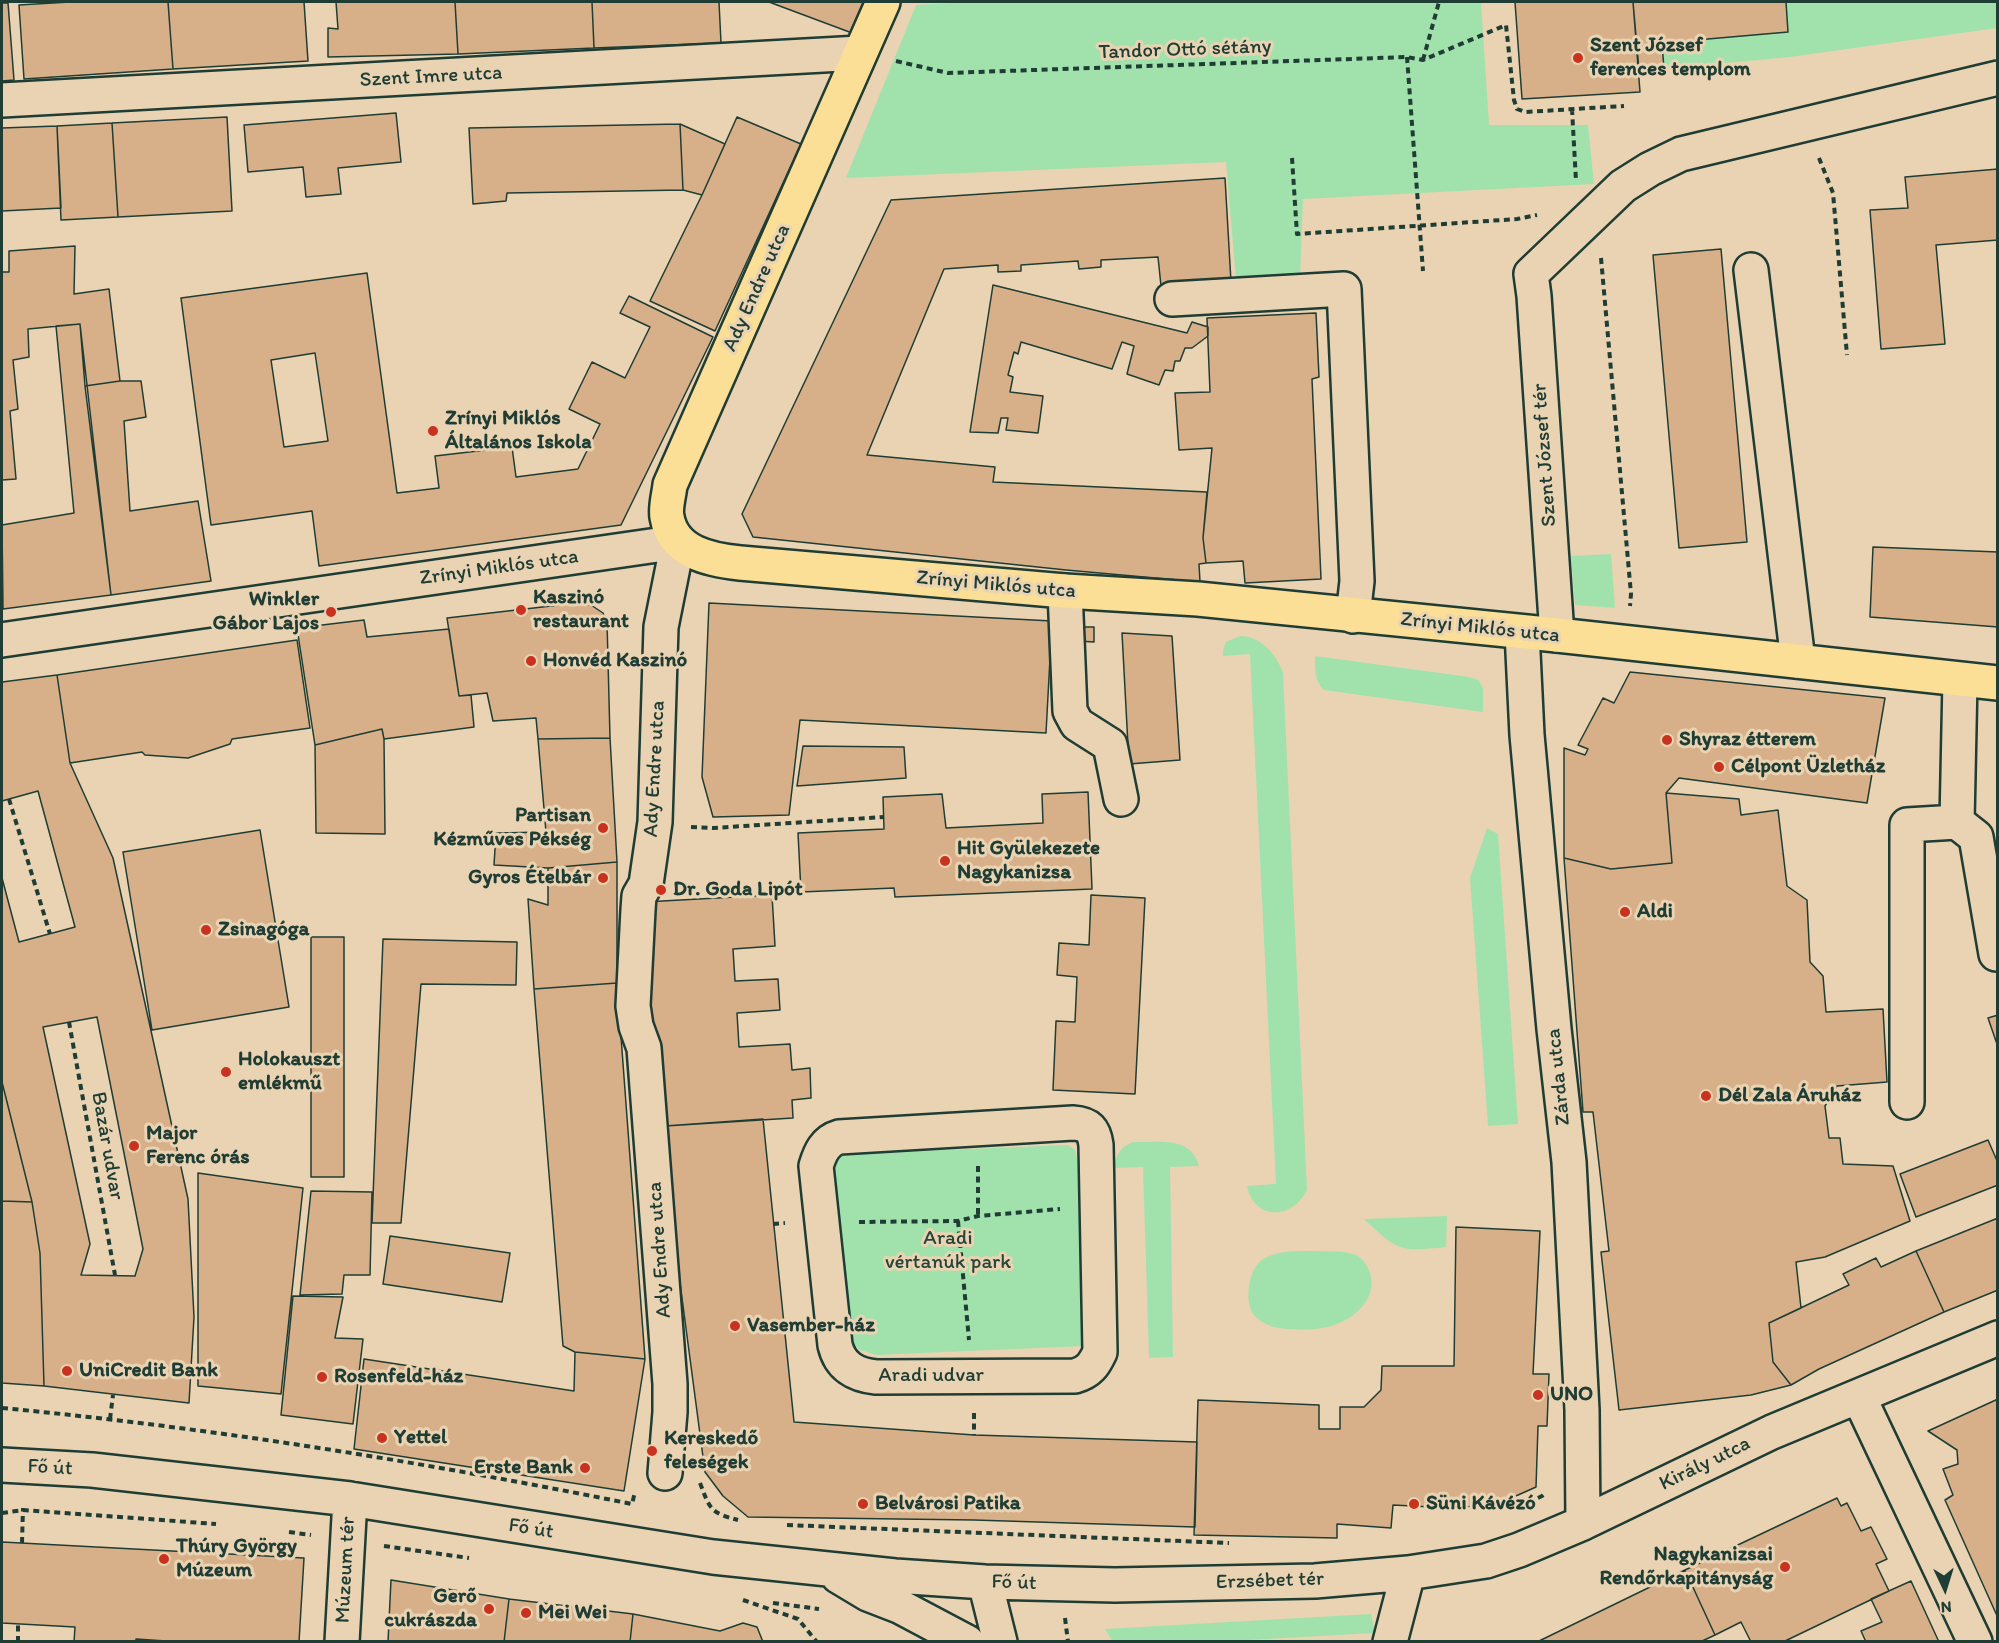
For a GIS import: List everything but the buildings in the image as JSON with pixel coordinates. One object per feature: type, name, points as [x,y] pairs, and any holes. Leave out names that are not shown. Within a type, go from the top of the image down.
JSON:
[{"type":"main road","name":"Ady Endre utca","points":[[678,542],[667,517],[670,485],[883,2]]},
{"type":"main road","name":"Zrínyi Miklós utca","points":[[678,542],[711,560],[1065,591],[1198,599],[1998,683]]},
{"type":"street","name":"Szent Imre utca","points":[[2,100],[860,53]]},
{"type":"street","points":[[1583,212],[1650,169],[1681,154],[1998,78]]},
{"type":"street","name":"Szent József tér","points":[[1557,635],[1531,274],[1583,212]]},
{"type":"street","points":[[1751,270],[1798,661]]},
{"type":"street","points":[[1172,299],[1344,289],[1357,581],[1353,616]]},
{"type":"street","name":"Zrínyi Miklós utca","points":[[2,640],[678,542]]},
{"type":"street","name":"Ady Endre utca","points":[[665,1473],[670,1421],[670,1384],[644,1048],[636,1026],[633,1006],[639,896],[646,884],[655,822],[661,627],[678,542]]},
{"type":"street","points":[[1065,591],[1070,711],[1077,724],[1110,745],[1121,799]]},
{"type":"street","name":"Zárda utca","points":[[1522,633],[1527,735],[1554,1029],[1569,1162],[1582,1410],[1583,1523]]},
{"type":"street","points":[[1957,822],[1960,680]]},
{"type":"street","points":[[1907,1102],[1907,825],[1957,822],[1976,837],[1996,954]]},
{"type":"street","name":"Aradi udvar","points":[[1086,1124],[1092,1129],[1095,1137],[1097,1205],[1100,1352],[1096,1362],[1087,1372],[1075,1376],[867,1376],[843,1364],[835,1345],[816,1167],[821,1151],[830,1140],[839,1137],[1086,1124]]},
{"type":"street","name":"Király utca","points":[[1408,1574],[1486,1562],[1519,1550],[1583,1523],[1772,1432],[1998,1338]]},
{"type":"street","points":[[1859,1397],[1975,1641]]},
{"type":"street","name":"Fő út","points":[[2,1465],[104,1471],[350,1499],[649,1548],[826,1569],[986,1582],[1062,1584]]},
{"type":"street","name":"Múzeum tér","points":[[342,1641],[350,1499]]},
{"type":"street","points":[[826,1569],[868,1594],[909,1611],[967,1641]]},
{"type":"street","points":[[1390,1641],[1408,1574]]},
{"type":"street","name":"Erzsébet tér","points":[[1062,1584],[1138,1585],[1315,1581],[1408,1574]]},
{"type":"street","points":[[986,1582],[1000,1641]]},
{"type":"path","points":[[1423,60],[1439,2]]},
{"type":"path","points":[[1423,60],[1506,25],[1514,100],[1517,109],[1525,112],[1624,106]]},
{"type":"path","name":"Tandor Ottó sétány","points":[[860,53],[948,73],[1407,57],[1423,60]]},
{"type":"path","points":[[1407,57],[1423,271]]},
{"type":"path","points":[[1572,109],[1574,169],[1583,212],[1600,243],[1631,594],[1630,611]]},
{"type":"path","points":[[1293,158],[1297,234],[1517,219],[1583,212]]},
{"type":"path","points":[[1833,194],[1847,355]]},
{"type":"path","points":[[9,799],[50,934]]},
{"type":"path","points":[[690,827],[884,817]]},
{"type":"path","name":"Bazár udvar","points":[[69,1022],[115,1275]]},
{"type":"path","points":[[977,1129],[978,1216]]},
{"type":"path","points":[[773,1224],[958,1221],[978,1216],[1097,1205]]},
{"type":"path","points":[[958,1221],[973,1376],[974,1435]]},
{"type":"path","points":[[110,1419],[114,1395]]},
{"type":"path","points":[[2,1408],[234,1435],[632,1504],[641,1466],[699,1480],[709,1507],[720,1515],[740,1521]]},
{"type":"path","points":[[1511,1511],[1542,1496],[1551,1488]]},
{"type":"path","points":[[784,1525],[1238,1544]]},
{"type":"path","points":[[742,1599],[798,1619],[817,1641]]},
{"type":"path","points":[[18,1624],[18,1641]]},
{"type":"green space","points":[[972,2],[1481,2],[1489,125],[1588,125],[1594,184],[1303,199],[1300,278],[1236,279],[1226,162],[846,178],[916,5]]},
{"type":"green space","points":[[1786,2],[1997,2],[1997,28],[1790,57],[1664,69],[1662,43],[1788,32]]},
{"type":"green space","points":[[1611,554],[1615,608],[1575,605],[1571,556]]},
{"type":"green space","points":[[1240,636],[1254,639],[1267,647],[1277,659],[1283,673],[1307,1190],[1293,1207],[1275,1212],[1266,1211],[1258,1206],[1251,1198],[1247,1186],[1276,1184],[1250,654],[1223,656],[1226,642]]},
{"type":"green space","points":[[1315,656],[1479,680],[1483,689],[1483,712],[1324,690],[1317,678]]},
{"type":"green space","points":[[1487,828],[1498,834],[1518,1124],[1488,1126],[1470,878]]},
{"type":"green space","points":[[1133,1142],[1163,1142],[1181,1145],[1195,1156],[1199,1166],[1170,1167],[1173,1357],[1149,1358],[1143,1167],[1114,1168],[1119,1152]]},
{"type":"green space","name":"Aradi vértanúk park","points":[[1068,1145],[1075,1150],[1077,1159],[1083,1346],[877,1355],[860,1350],[849,1341],[831,1171],[838,1158],[843,1154]]},
{"type":"green space","points":[[1447,1216],[1446,1247],[1418,1249],[1408,1249],[1392,1243],[1364,1219]]},
{"type":"green space","points":[[1315,1251],[1351,1253],[1364,1261],[1371,1277],[1371,1285],[1370,1293],[1363,1306],[1344,1321],[1319,1328],[1279,1328],[1260,1321],[1252,1312],[1248,1296],[1251,1277],[1259,1262],[1277,1254]]},
{"type":"green space","points":[[1371,1614],[1375,1633],[1229,1641],[1113,1642],[1105,1629]]},
{"type":"place","name":"Szent József ferences templom","points":[[1578,58]]},
{"type":"place","name":"Zrínyi Miklós Általános Iskola","points":[[433,431]]},
{"type":"place","name":"Kaszinó restaurant","points":[[521,610]]},
{"type":"place","name":"Winkler Gábor Lajos","points":[[331,612]]},
{"type":"place","name":"Honvéd Kaszinó","points":[[531,661]]},
{"type":"place","name":"Shyraz étterem","points":[[1667,740]]},
{"type":"place","name":"Célpont Üzletház","points":[[1719,767]]},
{"type":"place","name":"Partisan Kézműves Pékség","points":[[603,828]]},
{"type":"place","name":"Hit Gyülekezete Nagykanizsa","points":[[945,861]]},
{"type":"place","name":"Gyros Ételbár","points":[[603,878]]},
{"type":"place","name":"Dr. Goda Lipót","points":[[661,890]]},
{"type":"place","name":"Aldi","points":[[1625,912]]},
{"type":"place","name":"Zsinagóga","points":[[206,930]]},
{"type":"place","name":"Holokauszt emlékmű","points":[[226,1072]]},
{"type":"place","name":"Dél Zala Áruház","points":[[1706,1096]]},
{"type":"place","name":"Major Ferenc órás","points":[[134,1146]]},
{"type":"place","name":"Vasember-ház","points":[[735,1326]]},
{"type":"place","name":"UniCredit Bank","points":[[67,1371]]},
{"type":"place","name":"Rosenfeld-ház","points":[[322,1377]]},
{"type":"place","name":"UNO","points":[[1538,1395]]},
{"type":"place","name":"Yettel","points":[[382,1438]]},
{"type":"place","name":"Kereskedő feleségek","points":[[652,1451]]},
{"type":"place","name":"Erste Bank","points":[[585,1468]]},
{"type":"place","name":"Belvárosi Patika","points":[[863,1504]]},
{"type":"place","name":"Süni Kávézó","points":[[1414,1504]]},
{"type":"place","name":"Thúry György Múzeum","points":[[164,1559]]},
{"type":"place","name":"Nagykanizsai Rendőrkapitányság","points":[[1785,1567]]},
{"type":"place","name":"Gerő cukrászda","points":[[489,1609]]},
{"type":"place","name":"Mei Wei","points":[[526,1613]]}]
